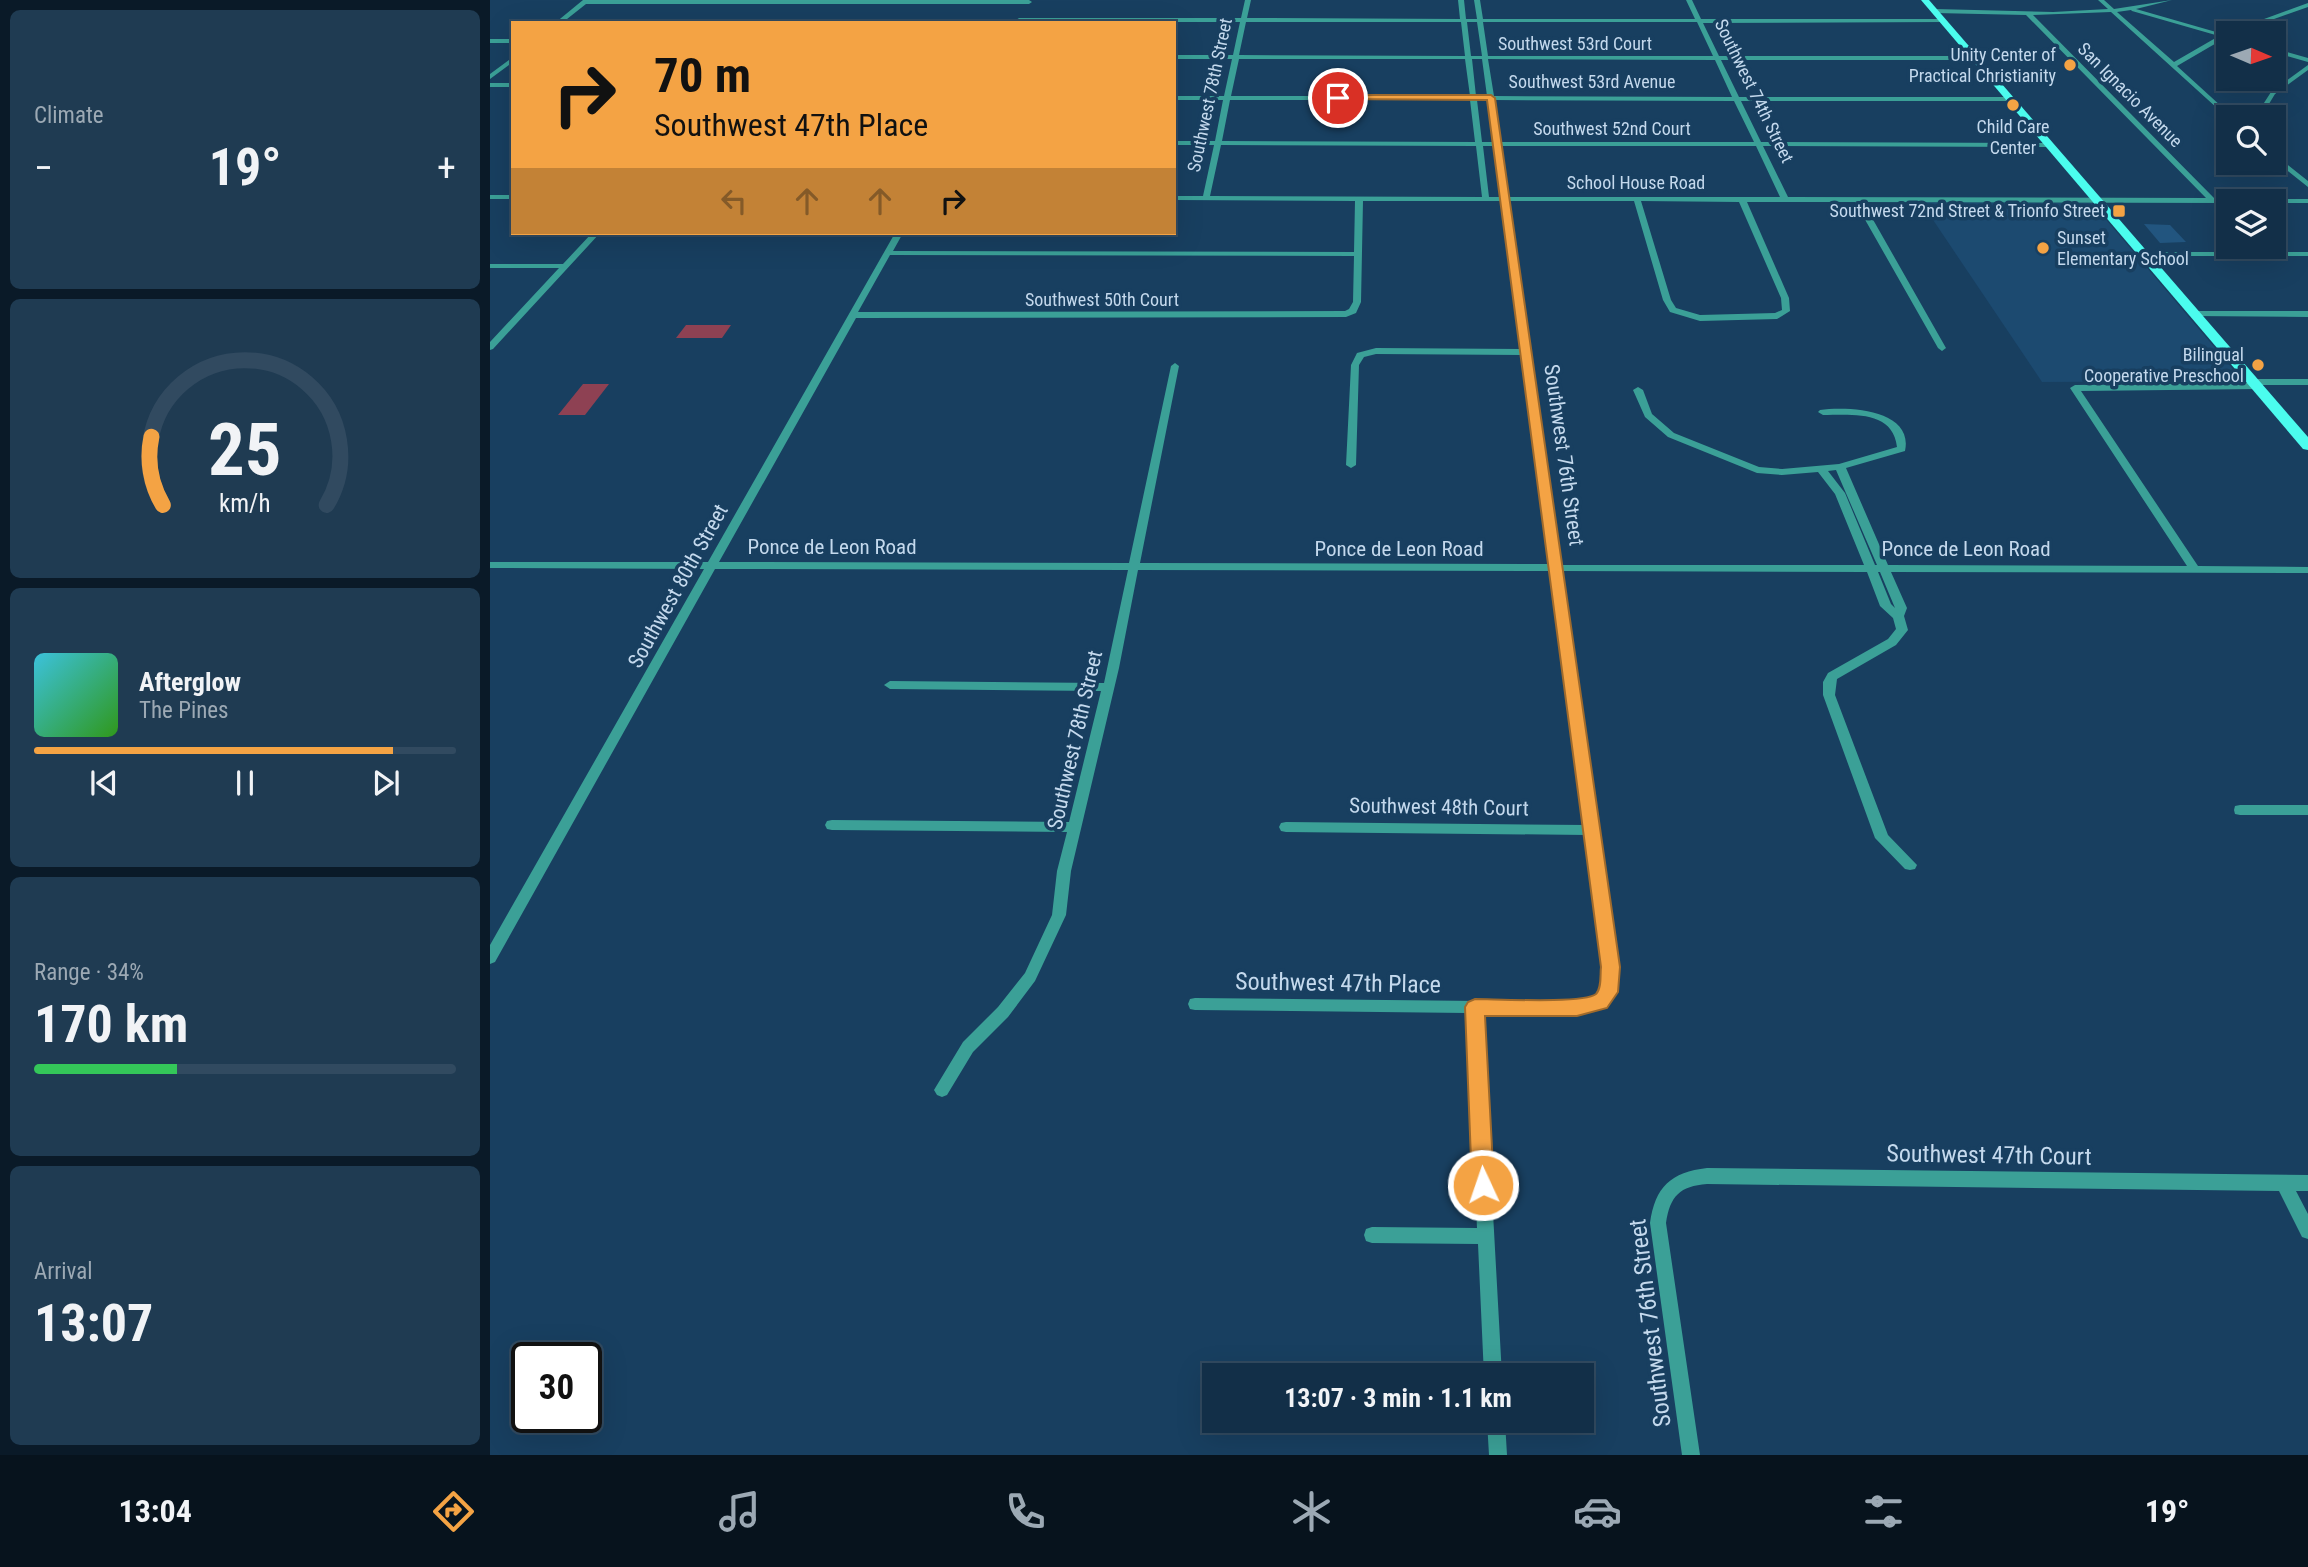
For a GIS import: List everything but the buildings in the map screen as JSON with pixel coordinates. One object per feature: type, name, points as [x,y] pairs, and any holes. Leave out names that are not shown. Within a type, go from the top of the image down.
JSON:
[{"type":"main road","points":[[1925,0],[2308,446]]},
{"type":"street","name":"Southwest 78th Street","points":[[1206,198],[1248,0]]},
{"type":"street","points":[[1461,0],[1486,198]]},
{"type":"street","name":"Southwest 76th Street","points":[[1477,0],[1593,830],[1611,975],[1604,999]]},
{"type":"street","name":"Southwest 74th Street","points":[[1689,0],[1785,199]]},
{"type":"street","points":[[2101,0],[2216,105]]},
{"type":"street","points":[[1935,11],[2112,11],[2169,0]]},
{"type":"street","points":[[561,21],[586,1],[1030,1],[1019,21],[1944,22]]},
{"type":"street","points":[[2265,21],[2308,5]]},
{"type":"street","points":[[2131,9],[2216,32]]},
{"type":"street","name":"San Ignacio Avenue","points":[[2026,12],[2212,200]]},
{"type":"street","points":[[490,41],[511,41]]},
{"type":"street","points":[[2172,66],[2216,42]]},
{"type":"street","points":[[2286,54],[2308,60]]},
{"type":"street","name":"Southwest 53rd Court","points":[[1176,57],[1975,58]]},
{"type":"street","points":[[490,77],[511,61]]},
{"type":"street","points":[[2266,105],[2277,89],[2308,67]]},
{"type":"street","points":[[490,85],[511,85]]},
{"type":"street","name":"Southwest 53rd Avenue","points":[[1176,97],[2010,99]]},
{"type":"street","name":"Southwest 52nd Court","points":[[1176,143],[2050,145]]},
{"type":"street","points":[[2286,166],[2308,185]]},
{"type":"street","points":[[490,197],[511,197]]},
{"type":"street","name":"School House Road","points":[[1176,198],[2308,201]]},
{"type":"street","points":[[888,253],[1358,254],[1359,198]]},
{"type":"street","points":[[1637,199],[1667,300],[1678,314],[1700,318],[1773,317],[1786,311],[1785,299],[1742,199]]},
{"type":"street","points":[[1857,199],[1942,348]]},
{"type":"street","points":[[490,347],[594,235]]},
{"type":"street","name":"Southwest 80th Street","points":[[490,958],[898,235]]},
{"type":"street","name":"Southwest 50th Court","points":[[853,314],[1198,316],[1350,313],[1357,302],[1358,254]]},
{"type":"street","points":[[2143,254],[2308,254]]},
{"type":"street","points":[[490,266],[565,266]]},
{"type":"street","points":[[2195,314],[2308,314]]},
{"type":"street","points":[[1352,465],[1355,365],[1360,355],[1376,351],[1527,352]]},
{"type":"street","name":"Southwest 78th Street","points":[[942,1090],[968,1047],[1017,996],[1048,944],[1062,904],[1064,871],[1073,827],[1108,687],[1175,366]]},
{"type":"street","points":[[2195,570],[2075,387],[2308,382]]},
{"type":"street","points":[[1638,390],[1645,412],[1657,425],[1678,439],[1764,471],[1822,470],[1900,451],[1902,444],[1898,431],[1878,416],[1823,412]]},
{"type":"street","points":[[1840,467],[1874,540],[1901,608],[1898,616]]},
{"type":"street","points":[[1822,470],[1842,499],[1856,540],[1885,606],[1898,616],[1902,630],[1897,638],[1838,672],[1828,687],[1882,838],[1910,865]]},
{"type":"street","points":[[1842,499],[1854,499]]},
{"type":"street","points":[[1849,522],[1865,522]]},
{"type":"street","points":[[1856,540],[1874,540]]},
{"type":"street","name":"Ponce de Leon Road","points":[[490,565],[2308,570]]},
{"type":"street","points":[[890,685],[1108,687]]},
{"type":"street","points":[[2240,810],[2308,810]]},
{"type":"street","points":[[832,825],[1073,827]]},
{"type":"street","name":"Southwest 48th Court","points":[[1286,827],[1593,830]]},
{"type":"street","name":"Southwest 47th Place","points":[[1195,1004],[1577,1008],[1594,1005],[1604,999]]},
{"type":"street","points":[[1475,1007],[1492,1363]]},
{"type":"street","name":"Southwest 47th Court","points":[[1671,1187],[1691,1178],[1707,1176],[2308,1182]]},
{"type":"street","points":[[2283,1182],[2308,1231]]},
{"type":"street","name":"Southwest 76th Street","points":[[1671,1187],[1662,1200],[1658,1223],[1691,1455]]},
{"type":"street","points":[[1372,1235],[1485,1236]]},
{"type":"street","points":[[1497,1433],[1498,1455]]},
{"type":"shaded area","points":[[1921,202],[2092,203],[2243,381],[2042,382]]},
{"type":"shaded area","points":[[686,325],[731,325],[722,338],[676,338]]},
{"type":"shaded area","points":[[583,384],[609,384],[585,415],[558,415]]},
{"type":"place","name":"Unity Center of Practical Christianity","points":[[2070,65]]},
{"type":"place","name":"Child Care Center","points":[[2013,105]]},
{"type":"place","name":"Southwest 72nd Street & Trionfo Street","points":[[2119,211]]},
{"type":"place","name":"Sunset Elementary School","points":[[2043,248]]},
{"type":"place","name":"Bilingual Cooperative Preschool","points":[[2258,365]]},
{"type":"route","points":[[1338,98],[1491,98],[1593,830],[1611,985],[1601,1002],[1577,1008],[1475,1007],[1483,1185]]}]
